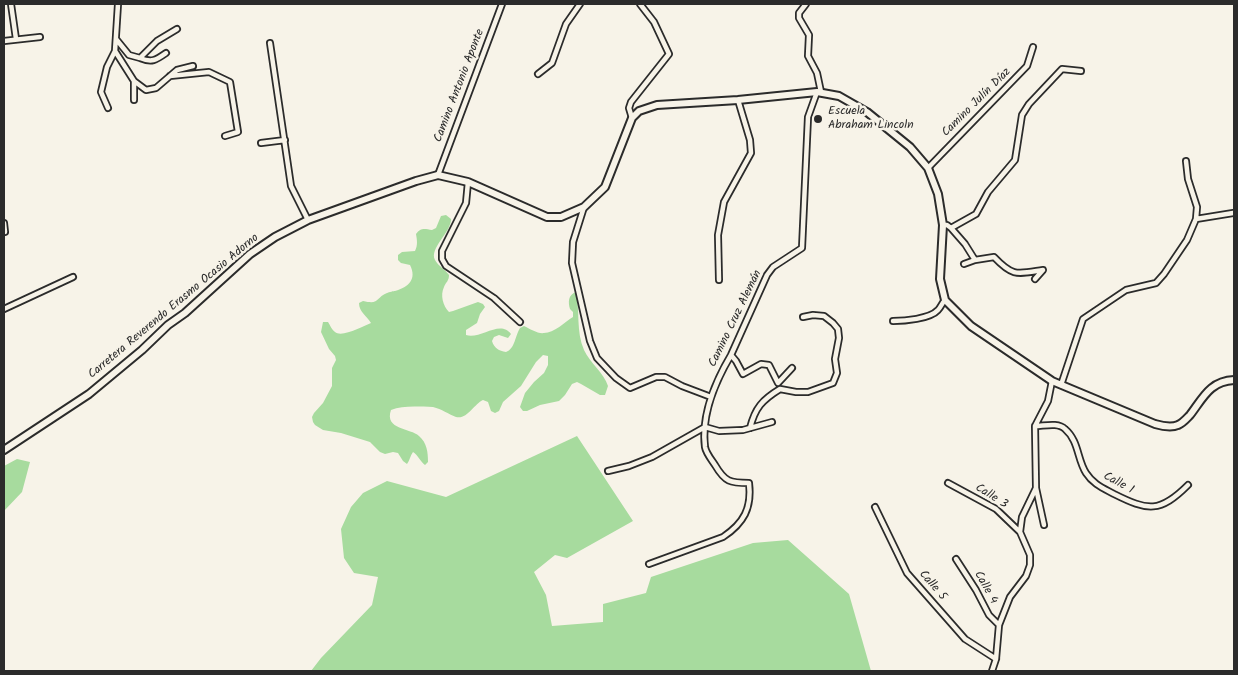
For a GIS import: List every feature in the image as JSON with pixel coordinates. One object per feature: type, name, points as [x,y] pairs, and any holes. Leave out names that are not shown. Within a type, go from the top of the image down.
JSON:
[{"type":"street","points":[[11,4],[16,39]]},
{"type":"street","points":[[108,108],[100,92],[107,67],[115,51],[118,4]]},
{"type":"street","name":"Camino Antonio Aponte","points":[[438,175],[502,4]]},
{"type":"street","points":[[538,74],[552,62],[566,24],[580,4]]},
{"type":"street","points":[[640,4],[654,22],[670,54],[631,102],[629,108],[632,118],[639,111],[657,104],[738,100],[819,92],[839,96],[867,112],[910,148],[928,168],[938,194],[943,225],[940,279],[945,300],[971,326],[1052,381],[1155,424],[1169,427],[1178,425],[1186,419],[1212,386],[1224,380],[1234,380]]},
{"type":"street","points":[[806,4],[799,13],[799,18],[809,35],[808,56],[817,73],[819,92]]},
{"type":"street","points":[[140,58],[157,41],[177,29]]},
{"type":"street","points":[[4,40],[40,37]]},
{"type":"street","points":[[116,39],[129,56],[148,61],[157,60],[166,53]]},
{"type":"street","points":[[270,43],[291,186],[308,220]]},
{"type":"street","name":"Camino Julín Díaz","points":[[928,168],[1027,66],[1033,47]]},
{"type":"street","points":[[115,51],[134,81],[146,90],[156,88],[177,70],[193,66]]},
{"type":"street","points":[[952,228],[976,214],[988,192],[1015,160],[1022,115],[1029,104],[1062,69],[1081,71]]},
{"type":"street","points":[[169,76],[209,72],[230,82],[238,132],[225,136]]},
{"type":"street","points":[[134,81],[134,100]]},
{"type":"street","name":"Camino Cruz Alemán","points":[[649,564],[723,537],[733,530],[748,509],[751,496],[749,483],[732,483],[721,476],[706,449],[705,427],[711,397],[767,275],[773,268],[802,248],[808,117],[819,92]]},
{"type":"street","points":[[719,280],[718,235],[724,202],[751,153],[750,140],[738,100]]},
{"type":"street","name":"Carretera Reverendo Erasmo Ocasio Adorno","points":[[4,450],[89,394],[142,350],[168,325],[186,313],[250,254],[275,236],[308,220],[416,180],[438,175],[468,182],[547,217],[561,217],[584,207],[605,187],[632,118]]},
{"type":"street","points":[[261,143],[285,140]]},
{"type":"street","points":[[1061,385],[1083,319],[1126,290],[1156,283],[1187,240],[1196,219],[1196,207],[1188,179],[1186,161]]},
{"type":"street","points":[[468,182],[466,203],[442,251],[442,259],[446,266],[494,298],[520,322]]},
{"type":"street","points":[[584,207],[573,242],[572,263],[590,341],[596,358],[616,378],[630,388],[656,377],[665,377],[711,397]]},
{"type":"street","points":[[1196,219],[1233,213]]},
{"type":"street","points":[[4,223],[5,232]]},
{"type":"street","points":[[943,225],[952,228],[975,260]]},
{"type":"street","points":[[964,264],[975,260],[994,258],[1004,268],[1016,274],[1043,270],[1036,279]]},
{"type":"street","points":[[4,309],[73,277]]},
{"type":"street","points":[[893,321],[907,321],[937,312],[945,300]]},
{"type":"street","points":[[750,428],[753,415],[760,403],[780,389],[808,392],[834,383],[838,373],[835,359],[839,338],[838,329],[824,316],[803,318]]},
{"type":"street","points":[[731,355],[743,374],[761,364],[768,365],[778,383],[792,368]]},
{"type":"street","points":[[1044,525],[1036,488],[1035,426],[1048,401],[1052,381]]},
{"type":"street","points":[[608,471],[629,466],[652,456],[705,427],[719,431],[750,428],[772,422]]},
{"type":"street","name":"Calle 1","points":[[1035,426],[1056,425],[1065,428],[1074,439],[1083,467],[1093,482],[1131,503],[1147,508],[1158,506],[1177,496],[1188,485]]},
{"type":"street","name":"Calle 3","points":[[948,483],[996,509],[1020,532]]},
{"type":"street","points":[[992,671],[996,659],[999,625],[1010,597],[1026,576],[1030,565],[1030,555],[1020,532],[1022,517],[1036,488]]},
{"type":"street","name":"Calle 5","points":[[875,507],[907,573],[965,639],[996,659]]},
{"type":"street","name":"Calle 4","points":[[956,559],[989,615],[999,625]]},
{"type":"green space","points":[[446,215],[451,219],[450,224],[437,245],[434,255],[436,262],[449,275],[443,290],[444,304],[449,312],[478,302],[485,307],[477,323],[466,330],[466,335],[477,335],[496,329],[506,330],[511,334],[508,338],[499,335],[494,337],[492,341],[497,349],[506,352],[513,345],[520,328],[524,326],[539,333],[548,333],[573,317],[569,301],[571,295],[576,292],[579,329],[584,350],[608,386],[605,395],[600,395],[577,382],[572,384],[559,401],[523,411],[520,407],[525,393],[544,373],[548,365],[548,356],[543,355],[536,362],[521,386],[503,402],[499,411],[495,413],[491,411],[488,402],[483,400],[467,414],[460,417],[433,407],[396,408],[391,410],[391,421],[399,428],[419,436],[424,442],[428,455],[428,462],[425,465],[413,452],[407,464],[398,453],[385,454],[380,452],[370,442],[341,433],[323,430],[313,422],[312,417],[314,413],[323,403],[332,386],[332,368],[336,360],[321,332],[323,322],[328,322],[335,332],[342,334],[371,323],[359,306],[359,303],[363,301],[375,302],[383,295],[408,285],[412,278],[412,270],[410,265],[401,263],[398,260],[398,255],[402,252],[415,251],[417,245],[416,234],[423,229],[432,230],[436,228],[441,216]]},
{"type":"green space","points":[[577,436],[633,521],[567,558],[555,555],[534,572],[546,595],[552,626],[603,622],[603,604],[646,593],[651,577],[753,543],[788,540],[849,594],[871,671],[311,671],[372,605],[378,577],[354,573],[344,558],[341,529],[351,507],[363,493],[387,481],[446,497]]},
{"type":"green space","points":[[17,459],[30,462],[22,492],[4,511],[4,466]]},
{"type":"place","name":"Escuela Abraham Lincoln","points":[[818,119]]}]
